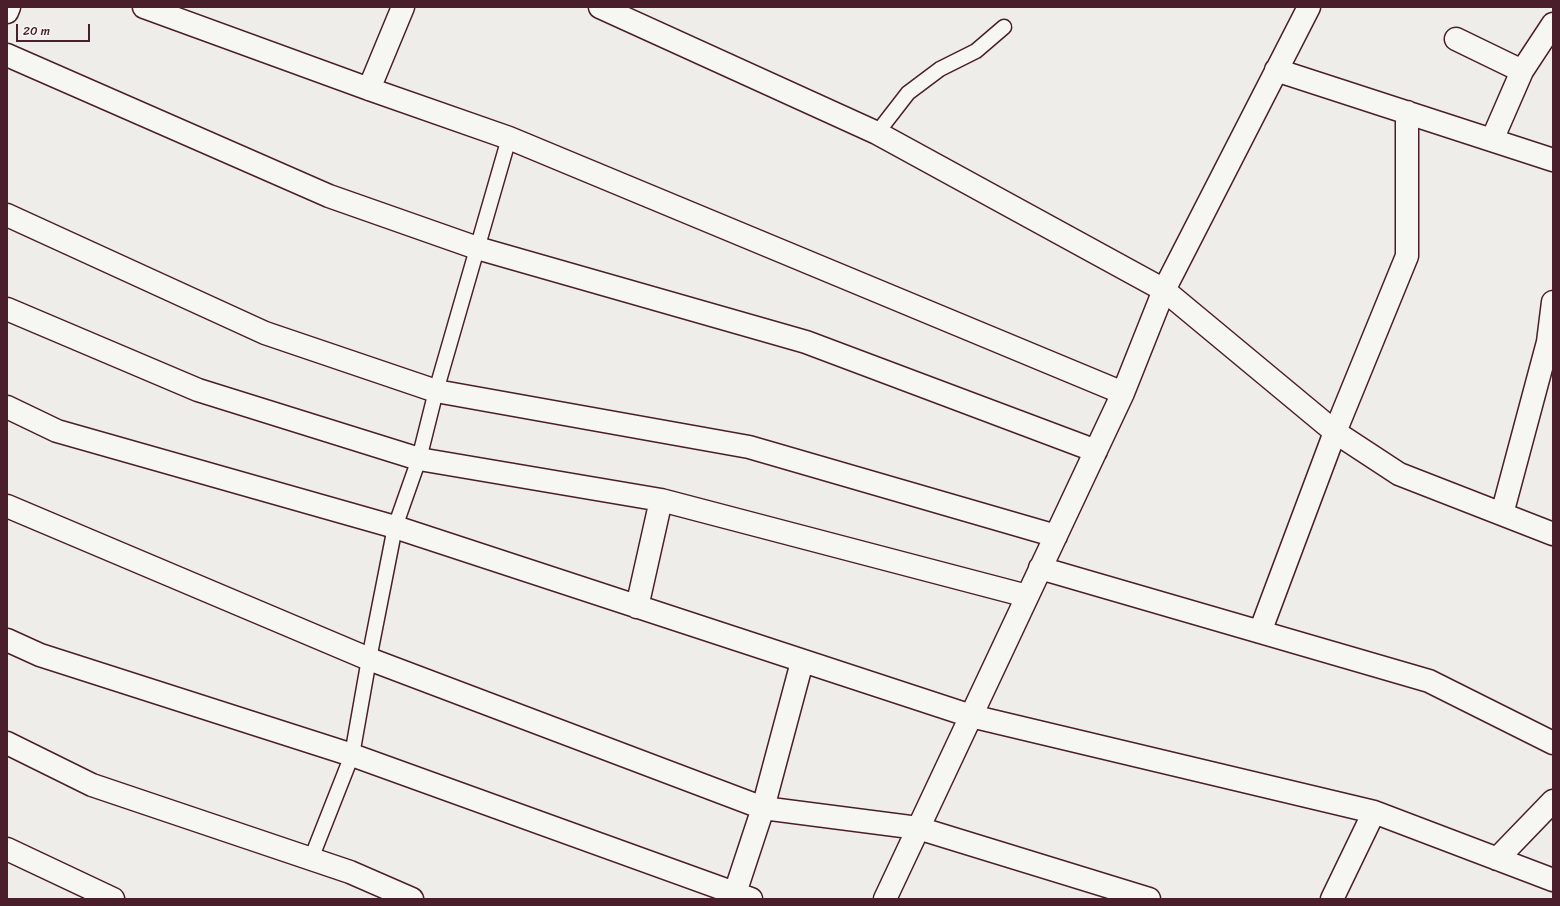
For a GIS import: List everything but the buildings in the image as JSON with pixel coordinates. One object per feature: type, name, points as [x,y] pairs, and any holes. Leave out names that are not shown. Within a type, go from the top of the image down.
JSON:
[{"type":"street","points":[[7,12],[9,7]]},
{"type":"street","points":[[144,7],[509,138],[1122,393]]},
{"type":"street","points":[[369,89],[403,7]]},
{"type":"street","points":[[885,899],[1096,451],[1122,393],[1164,290],[1309,7]]},
{"type":"street","points":[[604,8],[877,133],[1164,290],[1335,432],[1399,474],[1553,534]]},
{"type":"street","points":[[1492,140],[1522,71],[1553,24]]},
{"type":"street","points":[[1456,39],[1522,71]]},
{"type":"street","points":[[7,55],[329,196],[477,248],[806,342],[1096,451]]},
{"type":"street","points":[[1276,70],[1553,160]]},
{"type":"street","points":[[1260,632],[1335,432],[1408,256],[1407,112]]},
{"type":"street","points":[[7,215],[265,333],[436,391],[749,447],[1056,536]]},
{"type":"street","points":[[1502,514],[1548,342],[1553,302]]},
{"type":"street","points":[[7,309],[198,390],[419,459],[661,500],[1027,596]]},
{"type":"street","points":[[7,407],[57,431],[395,527],[802,662],[971,716],[1374,812],[1553,880]]},
{"type":"street","points":[[637,607],[661,500]]},
{"type":"street","points":[[7,506],[369,659],[763,808],[918,828],[1149,899]]},
{"type":"street","points":[[1040,568],[1429,681],[1553,744]]},
{"type":"street","points":[[7,640],[40,655],[352,755],[740,897],[802,662]]},
{"type":"street","points":[[7,743],[92,785],[350,872],[412,899]]},
{"type":"street","points":[[1498,859],[1553,801]]},
{"type":"street","points":[[1332,899],[1374,812]]},
{"type":"street","points":[[7,849],[113,899]]},
{"type":"lane","points":[[877,133],[908,93],[940,69],[976,51],[1004,27]]},
{"type":"lane","points":[[311,859],[352,755],[395,527],[419,459],[436,391],[509,138]]}]
